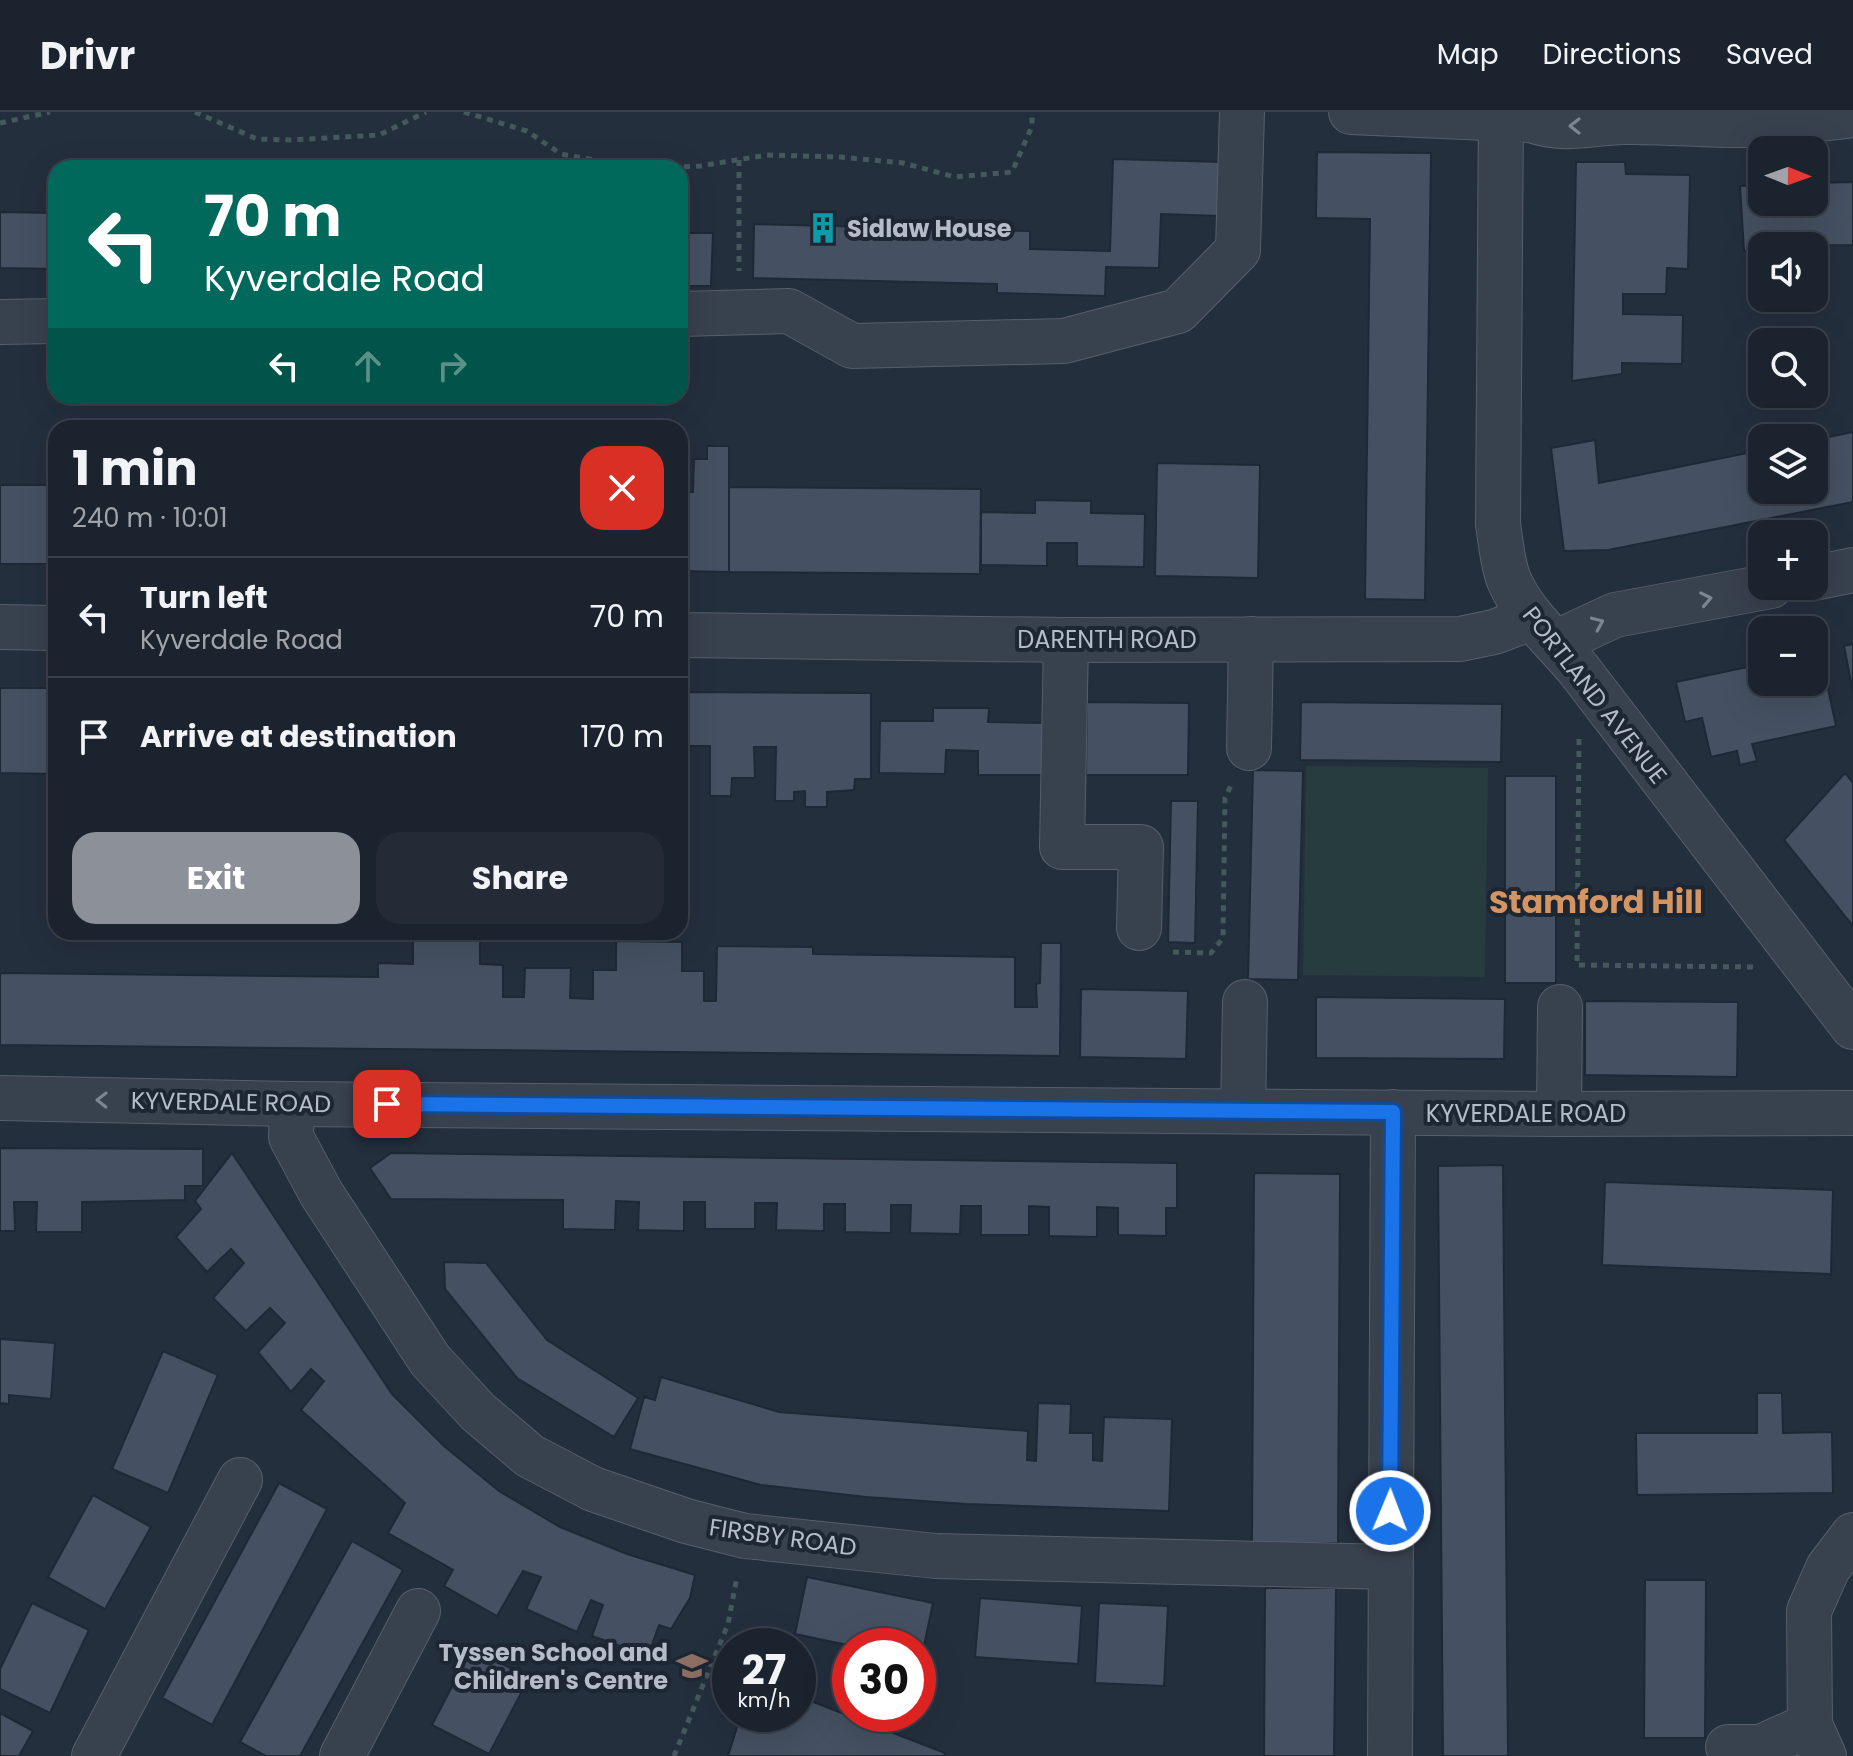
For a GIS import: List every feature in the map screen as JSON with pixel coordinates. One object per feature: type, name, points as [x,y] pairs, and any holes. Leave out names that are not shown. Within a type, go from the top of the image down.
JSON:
[{"type":"street","points":[[688,314],[789,311],[852,346],[1064,341],[1178,311],[1238,250],[1242,112]]},
{"type":"street","points":[[1351,112],[1501,116],[1563,127],[1620,122],[1755,125],[1853,115]]},
{"type":"street","name":"PORTLAND AVENUE","points":[[1501,116],[1498,524],[1509,579],[1544,630],[1853,1027]]},
{"type":"street","points":[[0,322],[48,321]]},
{"type":"street","points":[[1828,575],[1853,570]]},
{"type":"street","name":"DARENTH ROAD","points":[[688,635],[1066,640],[1460,639],[1494,632],[1544,630],[1748,590]]},
{"type":"street","points":[[0,627],[48,628]]},
{"type":"street","points":[[1249,748],[1251,639]]},
{"type":"street","points":[[1066,640],[1062,847],[1141,847],[1139,928]]},
{"type":"street","points":[[1243,1111],[1245,1002]]},
{"type":"street","points":[[1559,1114],[1560,1007]]},
{"type":"street","name":"KYVERDALE ROAD","points":[[0,1098],[292,1104],[1559,1114],[1853,1113]]},
{"type":"street","name":"FIRSBY ROAD","points":[[292,1104],[291,1137],[321,1193],[430,1360],[478,1412],[530,1456],[593,1489],[686,1521],[745,1536],[936,1556],[1389,1567]]},
{"type":"street","points":[[1390,1756],[1393,1112]]},
{"type":"street","points":[[94,1756],[240,1480]]},
{"type":"street","points":[[1728,1747],[1761,1747],[1817,1740],[1809,1611],[1828,1568],[1853,1535]]},
{"type":"street","points":[[342,1756],[418,1611]]},
{"type":"path","points":[[0,123],[50,112]]},
{"type":"path","points":[[195,112],[257,139],[290,140],[379,135],[426,112]]},
{"type":"path","points":[[464,112],[527,131],[561,154],[594,160]]},
{"type":"path","points":[[688,167],[767,155],[903,163],[955,177],[1012,172],[1032,126],[1032,112]]},
{"type":"path","points":[[739,160],[740,313]]},
{"type":"path","points":[[1579,732],[1577,965],[1806,967]]},
{"type":"path","points":[[1139,928],[1139,951],[1211,953],[1223,938],[1225,798],[1249,748]]},
{"type":"path","points":[[674,1756],[728,1624],[745,1536]]},
{"type":"green space","points":[[1306,766],[1488,768],[1485,977],[1303,975]]},
{"type":"building","points":[[1317,152],[1431,153],[1425,600],[1365,599],[1370,219],[1316,218]]},
{"type":"building","name":"Sidlaw House","points":[[1113,159],[1222,162],[1221,216],[1161,214],[1159,268],[1106,267],[1105,296],[997,293],[997,284],[753,278],[754,224],[1030,231],[1030,249],[1110,251]]},
{"type":"building","points":[[1576,162],[1625,162],[1626,174],[1690,175],[1688,269],[1667,268],[1666,294],[1623,294],[1623,314],[1683,315],[1682,364],[1622,363],[1622,374],[1572,381]]},
{"type":"building","points":[[1853,182],[1853,245],[1828,245],[1828,232],[1748,232],[1748,251],[1744,251],[1740,186],[1748,186],[1748,216],[1828,216],[1828,183]]},
{"type":"building","points":[[0,212],[48,213],[48,269],[0,268]]},
{"type":"building","points":[[688,233],[713,233],[711,286],[688,286]]},
{"type":"building","points":[[1853,432],[1853,502],[1748,520],[1748,523],[1608,550],[1564,551],[1551,448],[1595,440],[1599,483],[1748,453],[1748,504],[1828,504],[1828,437]]},
{"type":"building","points":[[707,446],[729,446],[729,572],[688,571],[688,492],[693,492],[694,459],[707,459]]},
{"type":"building","points":[[1157,463],[1260,465],[1258,578],[1155,576]]},
{"type":"building","points":[[0,485],[48,485],[48,564],[0,564]]},
{"type":"building","points":[[729,487],[981,489],[980,574],[729,572]]},
{"type":"building","points":[[1035,500],[1091,501],[1091,513],[1145,514],[1144,567],[1077,566],[1077,543],[1047,543],[1047,566],[981,565],[981,512],[1035,513]]},
{"type":"building","points":[[1853,644],[1853,692],[1844,646]]},
{"type":"building","points":[[1748,667],[1748,696],[1828,696],[1828,688],[1836,726],[1752,744],[1757,761],[1740,765],[1737,751],[1711,757],[1702,718],[1685,722],[1676,682]]},
{"type":"building","points":[[0,688],[48,688],[48,774],[0,773]]},
{"type":"building","points":[[688,692],[871,693],[871,779],[855,779],[854,790],[827,792],[827,807],[805,807],[805,791],[794,792],[794,801],[775,801],[776,747],[754,747],[755,778],[732,778],[731,796],[710,796],[710,746],[688,746]]},
{"type":"building","points":[[1087,702],[1189,703],[1188,775],[1086,775]]},
{"type":"building","points":[[1301,702],[1502,704],[1501,762],[1300,760]]},
{"type":"building","points":[[933,708],[989,708],[988,722],[1044,723],[1043,775],[978,775],[978,751],[946,750],[945,774],[879,773],[880,721],[933,721]]},
{"type":"building","points":[[1253,770],[1303,771],[1298,980],[1248,979]]},
{"type":"building","points":[[1845,773],[1853,783],[1853,926],[1784,840]]},
{"type":"building","points":[[1505,776],[1556,776],[1556,983],[1505,983]]},
{"type":"building","points":[[1171,801],[1198,801],[1195,943],[1168,942]]},
{"type":"building","points":[[413,940],[480,940],[480,964],[503,965],[503,997],[524,997],[525,968],[571,968],[570,998],[593,999],[593,970],[616,970],[616,941],[682,942],[682,971],[704,971],[704,1001],[716,1001],[717,946],[813,947],[813,954],[1015,957],[1015,1007],[1037,1007],[1036,984],[1040,983],[1041,943],[1061,943],[1060,1056],[0,1045],[0,973],[378,977],[378,963],[413,964]]},
{"type":"building","points":[[1081,989],[1188,991],[1186,1059],[1080,1057]]},
{"type":"building","points":[[1316,997],[1505,999],[1504,1059],[1316,1058]]},
{"type":"building","points":[[1585,1001],[1738,1002],[1737,1077],[1585,1075]]},
{"type":"building","points":[[0,1148],[203,1149],[203,1186],[185,1186],[185,1200],[82,1202],[82,1232],[36,1232],[37,1202],[14,1202],[15,1231],[0,1231]]},
{"type":"building","points":[[232,1153],[392,1394],[444,1446],[499,1491],[560,1527],[627,1554],[695,1575],[690,1598],[671,1629],[659,1625],[648,1656],[592,1636],[603,1605],[591,1600],[577,1632],[526,1609],[541,1577],[523,1571],[497,1616],[444,1586],[453,1570],[388,1533],[405,1503],[301,1410],[324,1381],[311,1369],[291,1392],[258,1352],[285,1323],[270,1308],[246,1331],[213,1298],[244,1263],[231,1249],[207,1272],[176,1237],[201,1209],[195,1201]]},
{"type":"building","points":[[391,1153],[1177,1163],[1177,1208],[1166,1208],[1166,1236],[1118,1235],[1118,1208],[1097,1207],[1097,1237],[1049,1236],[1049,1207],[1029,1206],[1029,1235],[981,1235],[981,1206],[961,1206],[960,1234],[910,1233],[911,1205],[891,1205],[891,1233],[845,1232],[845,1204],[824,1204],[824,1231],[776,1230],[777,1203],[755,1203],[755,1229],[705,1229],[705,1202],[684,1202],[684,1231],[638,1230],[639,1202],[616,1201],[615,1230],[563,1229],[563,1200],[391,1199],[370,1168]]},
{"type":"building","points":[[1503,1165],[1508,1756],[1443,1756],[1438,1166]]},
{"type":"building","points":[[1254,1173],[1340,1174],[1338,1543],[1252,1543]]},
{"type":"building","points":[[1605,1182],[1833,1190],[1831,1274],[1602,1265]]},
{"type":"building","points":[[444,1262],[486,1263],[547,1340],[638,1398],[614,1437],[517,1378],[445,1289]]},
{"type":"building","points":[[0,1339],[55,1343],[51,1399],[9,1395],[9,1404],[0,1403]]},
{"type":"building","points":[[163,1351],[218,1375],[168,1493],[112,1469]]},
{"type":"building","points":[[661,1377],[779,1412],[1028,1431],[1027,1460],[1036,1461],[1038,1403],[1071,1404],[1070,1433],[1093,1433],[1093,1460],[1102,1461],[1104,1417],[1172,1419],[1169,1511],[966,1504],[761,1485],[630,1449],[644,1397],[655,1400]]},
{"type":"building","points":[[1757,1393],[1782,1393],[1783,1433],[1832,1432],[1833,1493],[1637,1495],[1636,1433],[1757,1433]]},
{"type":"building","points":[[279,1483],[327,1509],[212,1725],[162,1698]]},
{"type":"building","points":[[93,1495],[151,1527],[105,1609],[48,1577]]},
{"type":"building","points":[[352,1541],[403,1570],[300,1756],[266,1756],[240,1742]]},
{"type":"building","points":[[807,1577],[933,1603],[928,1628],[832,1628],[832,1642],[816,1638],[816,1628],[796,1628]]},
{"type":"building","points":[[1645,1580],[1706,1580],[1705,1738],[1644,1738]]},
{"type":"building","points":[[1265,1588],[1336,1588],[1334,1756],[1264,1756]]},
{"type":"building","points":[[980,1598],[1082,1606],[1078,1664],[975,1657]]},
{"type":"building","points":[[32,1603],[89,1630],[50,1713],[0,1689],[0,1669]]},
{"type":"building","points":[[1099,1603],[1168,1606],[1164,1686],[1095,1683]]},
{"type":"building","points":[[472,1648],[529,1678],[489,1754],[432,1725]]},
{"type":"building","points":[[816,1703],[832,1709],[832,1732],[891,1732],[945,1753],[944,1756],[728,1756],[736,1732],[816,1732]]},
{"type":"building","points":[[0,1713],[33,1731],[19,1756],[0,1756]]},
{"type":"place","name":"Sidlaw House","points":[[823,228]]},
{"type":"place","name":"Tyssen School and Children's Centre","points":[[692,1666]]},
{"type":"district","name":"Stamford Hill","points":[[1596,901]]},
{"type":"route","points":[[387,1104],[1393,1112],[1390,1511]]}]
